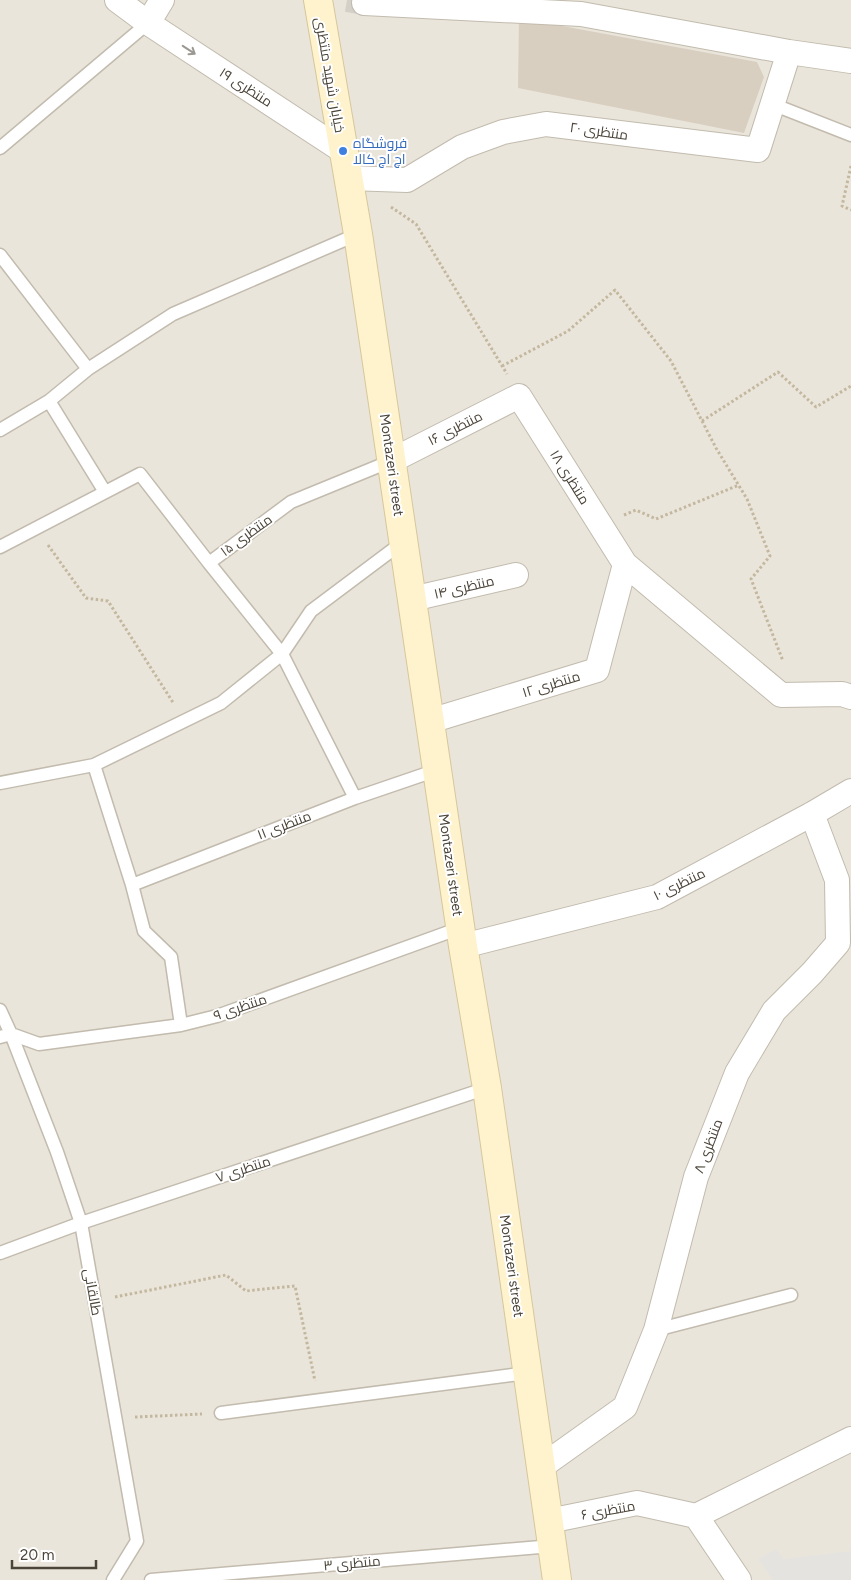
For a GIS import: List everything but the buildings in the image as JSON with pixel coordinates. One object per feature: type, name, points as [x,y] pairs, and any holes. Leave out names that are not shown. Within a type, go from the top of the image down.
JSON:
[{"type":"main road","name":"خیابان شهید منتظری","points":[[318,0],[343,151]]},
{"type":"main road","name":"Montazeri street","points":[[343,151],[358,234],[462,937],[487,1088],[558,1580]]},
{"type":"street","name":"منتظری ۱۹","points":[[118,0],[148,23],[343,151]]},
{"type":"street","points":[[148,23],[162,0]]},
{"type":"street","points":[[364,3],[583,7],[789,52],[851,61]]},
{"type":"street","name":"منتظری ۲۰","points":[[349,178],[407,180],[462,147],[503,132],[546,124],[758,150],[789,52]]},
{"type":"street","name":"منتظری ۱۶","points":[[391,461],[519,396]]},
{"type":"street","name":"منتظری ۱۸","points":[[519,396],[625,564],[781,695],[842,694],[851,697]]},
{"type":"street","name":"منتظری ۱۲","points":[[430,721],[597,670],[625,564]]},
{"type":"street","name":"منتظری ۱۴","points":[[412,599],[516,575]]},
{"type":"street","name":"منتظری ۱۰","points":[[462,937],[657,897],[851,791]]},
{"type":"street","name":"منتظری ۸","points":[[541,1467],[625,1407],[656,1330],[696,1177],[737,1073],[774,1012],[812,973],[838,942],[844,876],[812,814]]},
{"type":"street","points":[[739,1580],[696,1516],[851,1439]]},
{"type":"street","name":"منتظری ۶","points":[[551,1533],[638,1503],[696,1516]]},
{"type":"lane","points":[[0,148],[148,23]]},
{"type":"lane","points":[[772,104],[851,135]]},
{"type":"lane","points":[[0,430],[49,401],[88,370],[173,314],[358,234]]},
{"type":"lane","points":[[0,256],[88,370]]},
{"type":"lane","points":[[49,401],[105,492]]},
{"type":"lane","name":"منتظری ۱۵","points":[[355,798],[282,654],[209,563],[291,502],[391,461]]},
{"type":"lane","points":[[0,547],[140,474],[209,563]]},
{"type":"lane","points":[[0,784],[94,765],[221,703],[282,654],[311,611],[403,542]]},
{"type":"lane","points":[[94,765],[132,885],[144,931],[171,957],[181,1025]]},
{"type":"lane","name":"منتظری ۱۱","points":[[132,885],[355,798],[437,770]]},
{"type":"lane","name":"منتظری ۹","points":[[6,1035],[39,1044],[181,1025],[218,1016],[462,937]]},
{"type":"lane","name":"طالقانی","points":[[0,1010],[6,1035],[57,1152],[81,1223],[137,1541],[113,1580]]},
{"type":"lane","name":"منتظری ۷","points":[[0,1253],[81,1223],[487,1088]]},
{"type":"lane","points":[[656,1330],[791,1295]]},
{"type":"lane","points":[[221,1413],[527,1372]]},
{"type":"lane","name":"منتظری ۳","points":[[151,1580],[551,1533]]},
{"type":"path","points":[[851,166],[842,206],[851,210]]},
{"type":"path","points":[[386,203],[416,224],[519,396]]},
{"type":"path","points":[[502,366],[568,330],[615,290],[672,361],[716,448],[747,499],[770,556],[751,580],[796,695]]},
{"type":"path","points":[[702,421],[778,372],[816,407],[851,386]]},
{"type":"path","points":[[601,525],[636,510],[656,519],[739,485]]},
{"type":"path","points":[[36,528],[86,598],[108,601],[185,721]]},
{"type":"path","points":[[95,1301],[226,1275],[246,1291],[296,1286],[319,1400]]},
{"type":"path","points":[[115,1418],[221,1413]]},
{"type":"shaded area","points":[[0,0],[851,0],[851,1580],[0,1580]]},
{"type":"shaded area","points":[[776,1549],[784,1559],[851,1551],[851,1580],[773,1580],[758,1559]]},
{"type":"tunnel","points":[[347,0],[364,3]]},
{"type":"place","name":"فروشگاه اچ اچ کالا","points":[[343,151]]}]
